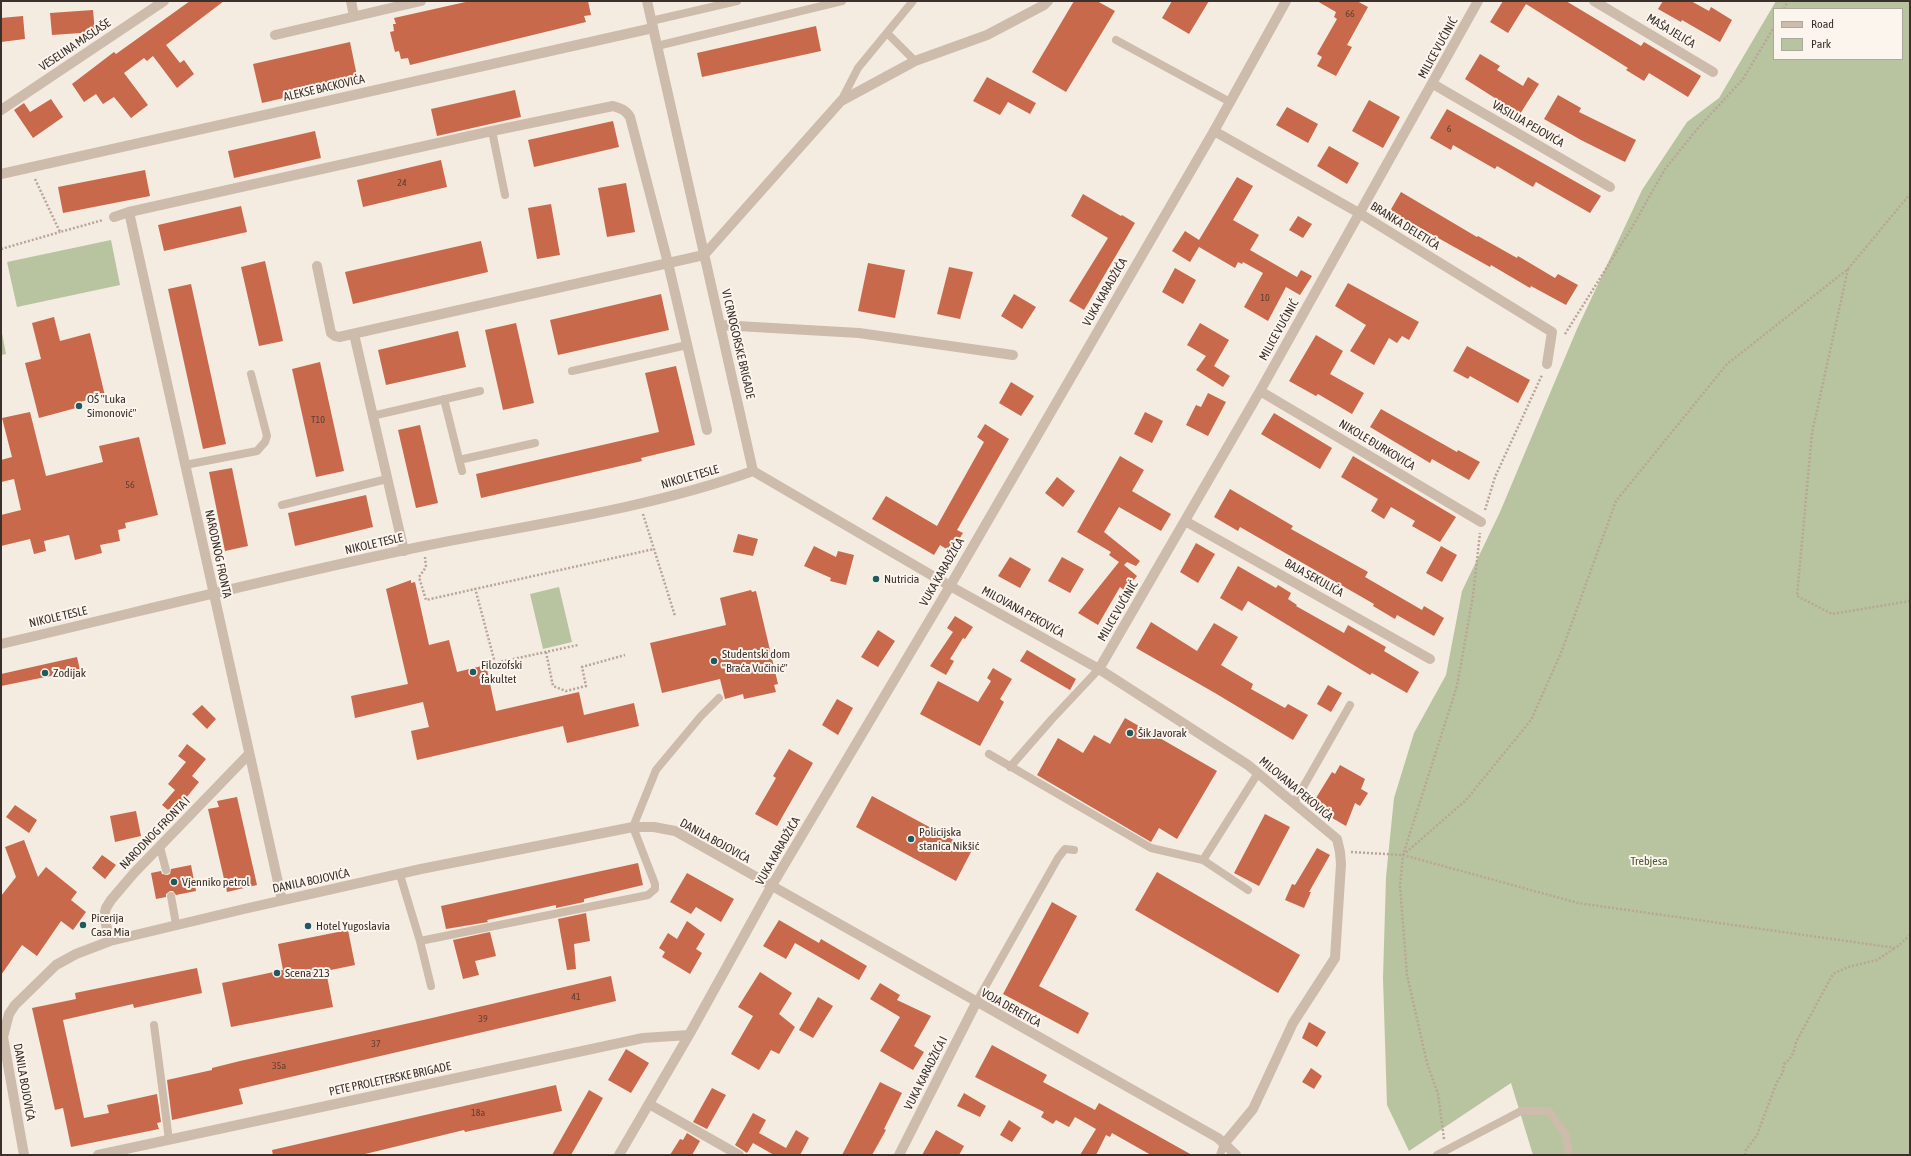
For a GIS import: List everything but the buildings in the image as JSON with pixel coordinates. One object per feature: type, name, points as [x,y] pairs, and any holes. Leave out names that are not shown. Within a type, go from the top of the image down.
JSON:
[{"type":"street","name":"VESELINA MASLAŠE","points":[[1,110],[164,1]]},
{"type":"street","points":[[351,1],[354,16]]},
{"type":"street","points":[[275,35],[422,1]]},
{"type":"street","name":"VI CRNOGORSKE BRIGADE","points":[[647,1],[753,471]]},
{"type":"street","points":[[317,266],[331,333],[339,337],[704,255],[841,101],[915,61],[987,36],[1044,5],[1048,1]]},
{"type":"street","name":"VUKA KARADŽIĆA","points":[[619,1155],[689,1035],[771,887],[950,586],[1214,131],[1286,1]]},
{"type":"street","name":"MILICE VUČINIĆ","points":[[1099,669],[1260,391],[1433,84],[1478,1]]},
{"type":"street","name":"MAŠA JELIĆA","points":[[1594,1],[1713,72]]},
{"type":"street","name":"ALEKSE BACKOVIĆA","points":[[1,174],[652,25]]},
{"type":"street","name":"VASILIJA PEJOVIĆA","points":[[1433,84],[1610,186]]},
{"type":"street","points":[[114,217],[129,212],[492,131],[613,106],[628,113],[668,263],[707,430]]},
{"type":"street","name":"BRANKA DELETIĆA","points":[[1214,131],[1359,213],[1552,332],[1547,364]]},
{"type":"street","name":"NARODNOG FRONTA","points":[[129,212],[282,900]]},
{"type":"street","points":[[720,325],[858,333],[1013,355]]},
{"type":"street","points":[[354,334],[404,551]]},
{"type":"street","name":"NIKOLE ĐURKOVIĆA","points":[[1260,391],[1482,522]]},
{"type":"street","points":[[753,471],[950,586]]},
{"type":"street","name":"NIKOLE TESLE","points":[[1,644],[404,551],[640,504],[720,483],[753,471]]},
{"type":"street","name":"BAJA SEKULIĆA","points":[[1185,521],[1430,659]]},
{"type":"street","name":"MILOVANA PEKOVIĆA","points":[[950,586],[1099,669],[1258,773],[1337,839],[1341,864],[1335,958],[1293,1023],[1253,1109],[1224,1144]]},
{"type":"street","name":"NARODNOG FRONTA I","points":[[110,941],[104,916],[106,908],[134,873],[249,754]]},
{"type":"street","name":"DANILA BOJOVIĆA","points":[[24,1155],[2,1037],[9,1014],[15,1005],[56,965],[76,954],[110,941],[176,924],[282,900],[610,830],[633,827],[654,827],[675,831],[771,887]]},
{"type":"street","name":"VOJA DERETIĆA","points":[[771,887],[1218,1138],[1236,1155]]},
{"type":"street","name":"VUKA KARADŽIĆA I","points":[[899,1155],[976,1003]]},
{"type":"street","name":"PETE PROLETERSKE BRIGADE","points":[[98,1155],[643,1038],[689,1035]]},
{"type":"street","points":[[649,1104],[739,1155]]},
{"type":"lane","points":[[652,25],[737,1]]},
{"type":"lane","points":[[657,46],[842,1]]},
{"type":"lane","points":[[841,101],[858,68],[913,1]]},
{"type":"lane","points":[[887,33],[915,61]]},
{"type":"lane","points":[[1116,40],[1230,102]]},
{"type":"lane","points":[[492,131],[505,195]]},
{"type":"lane","points":[[572,371],[687,345]]},
{"type":"lane","points":[[185,465],[257,451],[262,447],[267,436],[251,374]]},
{"type":"lane","points":[[372,416],[480,391]]},
{"type":"lane","points":[[444,399],[462,471]]},
{"type":"lane","points":[[459,460],[535,443]]},
{"type":"lane","points":[[282,504],[387,479]]},
{"type":"lane","points":[[1010,767],[1099,669]]},
{"type":"lane","points":[[420,941],[648,895],[655,889],[655,884],[633,827],[656,770],[701,716],[719,698]]},
{"type":"lane","points":[[1294,803],[1350,705]]},
{"type":"lane","points":[[989,754],[1151,848],[1203,860],[1248,890]]},
{"type":"lane","points":[[1203,860],[1258,773]]},
{"type":"lane","points":[[160,847],[166,870]]},
{"type":"lane","points":[[976,1003],[1058,858],[1065,849],[1074,850]]},
{"type":"lane","points":[[400,875],[420,941],[431,986]]},
{"type":"lane","points":[[171,896],[176,924]]},
{"type":"lane","points":[[154,1024],[169,1140]]},
{"type":"lane","points":[[1437,1155],[1521,1111],[1549,1111],[1566,1135],[1569,1155]]},
{"type":"lane","points":[[1220,1155],[1224,1144]]},
{"type":"path","points":[[1564,337],[1631,229],[1665,169],[1698,128],[1743,79],[1773,29]]},
{"type":"path","points":[[31,167],[37,186],[60,232]]},
{"type":"path","points":[[1403,855],[1466,800],[1531,720],[1561,653],[1616,501],[1727,364],[1848,269],[1910,194]]},
{"type":"path","points":[[1,248],[114,217]]},
{"type":"path","points":[[1848,269],[1812,433],[1797,596],[1832,614],[1910,601]]},
{"type":"path","points":[[1446,1149],[1438,1094],[1427,1063],[1407,975],[1400,886],[1403,855],[1457,686],[1474,596],[1482,522],[1495,477],[1547,364]]},
{"type":"path","points":[[640,504],[675,616]]},
{"type":"path","points":[[423,547],[426,567],[419,577],[426,600],[654,549]]},
{"type":"path","points":[[475,588],[495,663],[578,645]]},
{"type":"path","points":[[546,652],[553,686],[566,691],[586,686],[582,667],[625,655]]},
{"type":"path","points":[[1340,852],[1403,855],[1578,903],[1896,948]]},
{"type":"path","points":[[1745,1155],[1746,1150],[1757,1135],[1776,1084],[1783,1072],[1784,1064],[1791,1056],[1796,1042],[1833,974],[1848,967],[1876,960],[1896,948],[1910,935]]},
{"type":"green space","name":"Trebjesa","points":[[1776,1],[1910,1],[1910,1155],[1533,1155],[1511,1083],[1409,1151],[1387,1105],[1383,978],[1386,877],[1394,798],[1414,733],[1446,675],[1462,591],[1500,512],[1577,329],[1642,190],[1687,122],[1719,98]]},
{"type":"green space","points":[[111,240],[120,285],[17,307],[7,262]]},
{"type":"green space","points":[[1,328],[6,354],[1,355]]},
{"type":"green space","points":[[559,587],[572,642],[543,649],[530,594]]},
{"type":"place","name":"OŠ \"Luka Simonović\"","points":[[79,406]]},
{"type":"place","name":"Nutricia","points":[[876,579]]},
{"type":"place","name":"Studentski dom \"Braća Vučinić\"","points":[[714,661]]},
{"type":"place","name":"Filozofski fakultet","points":[[473,672]]},
{"type":"place","name":"Zodijak","points":[[45,673]]},
{"type":"place","name":"Šik Javorak","points":[[1130,733]]},
{"type":"place","name":"Policijska stanica Nikšić","points":[[911,839]]},
{"type":"place","name":"Vjenniko petrol","points":[[174,882]]},
{"type":"place","name":"Picerija Casa Mia","points":[[83,925]]},
{"type":"place","name":"Hotel Yugoslavia","points":[[308,926]]},
{"type":"place","name":"Scena 213","points":[[277,973]]}]
